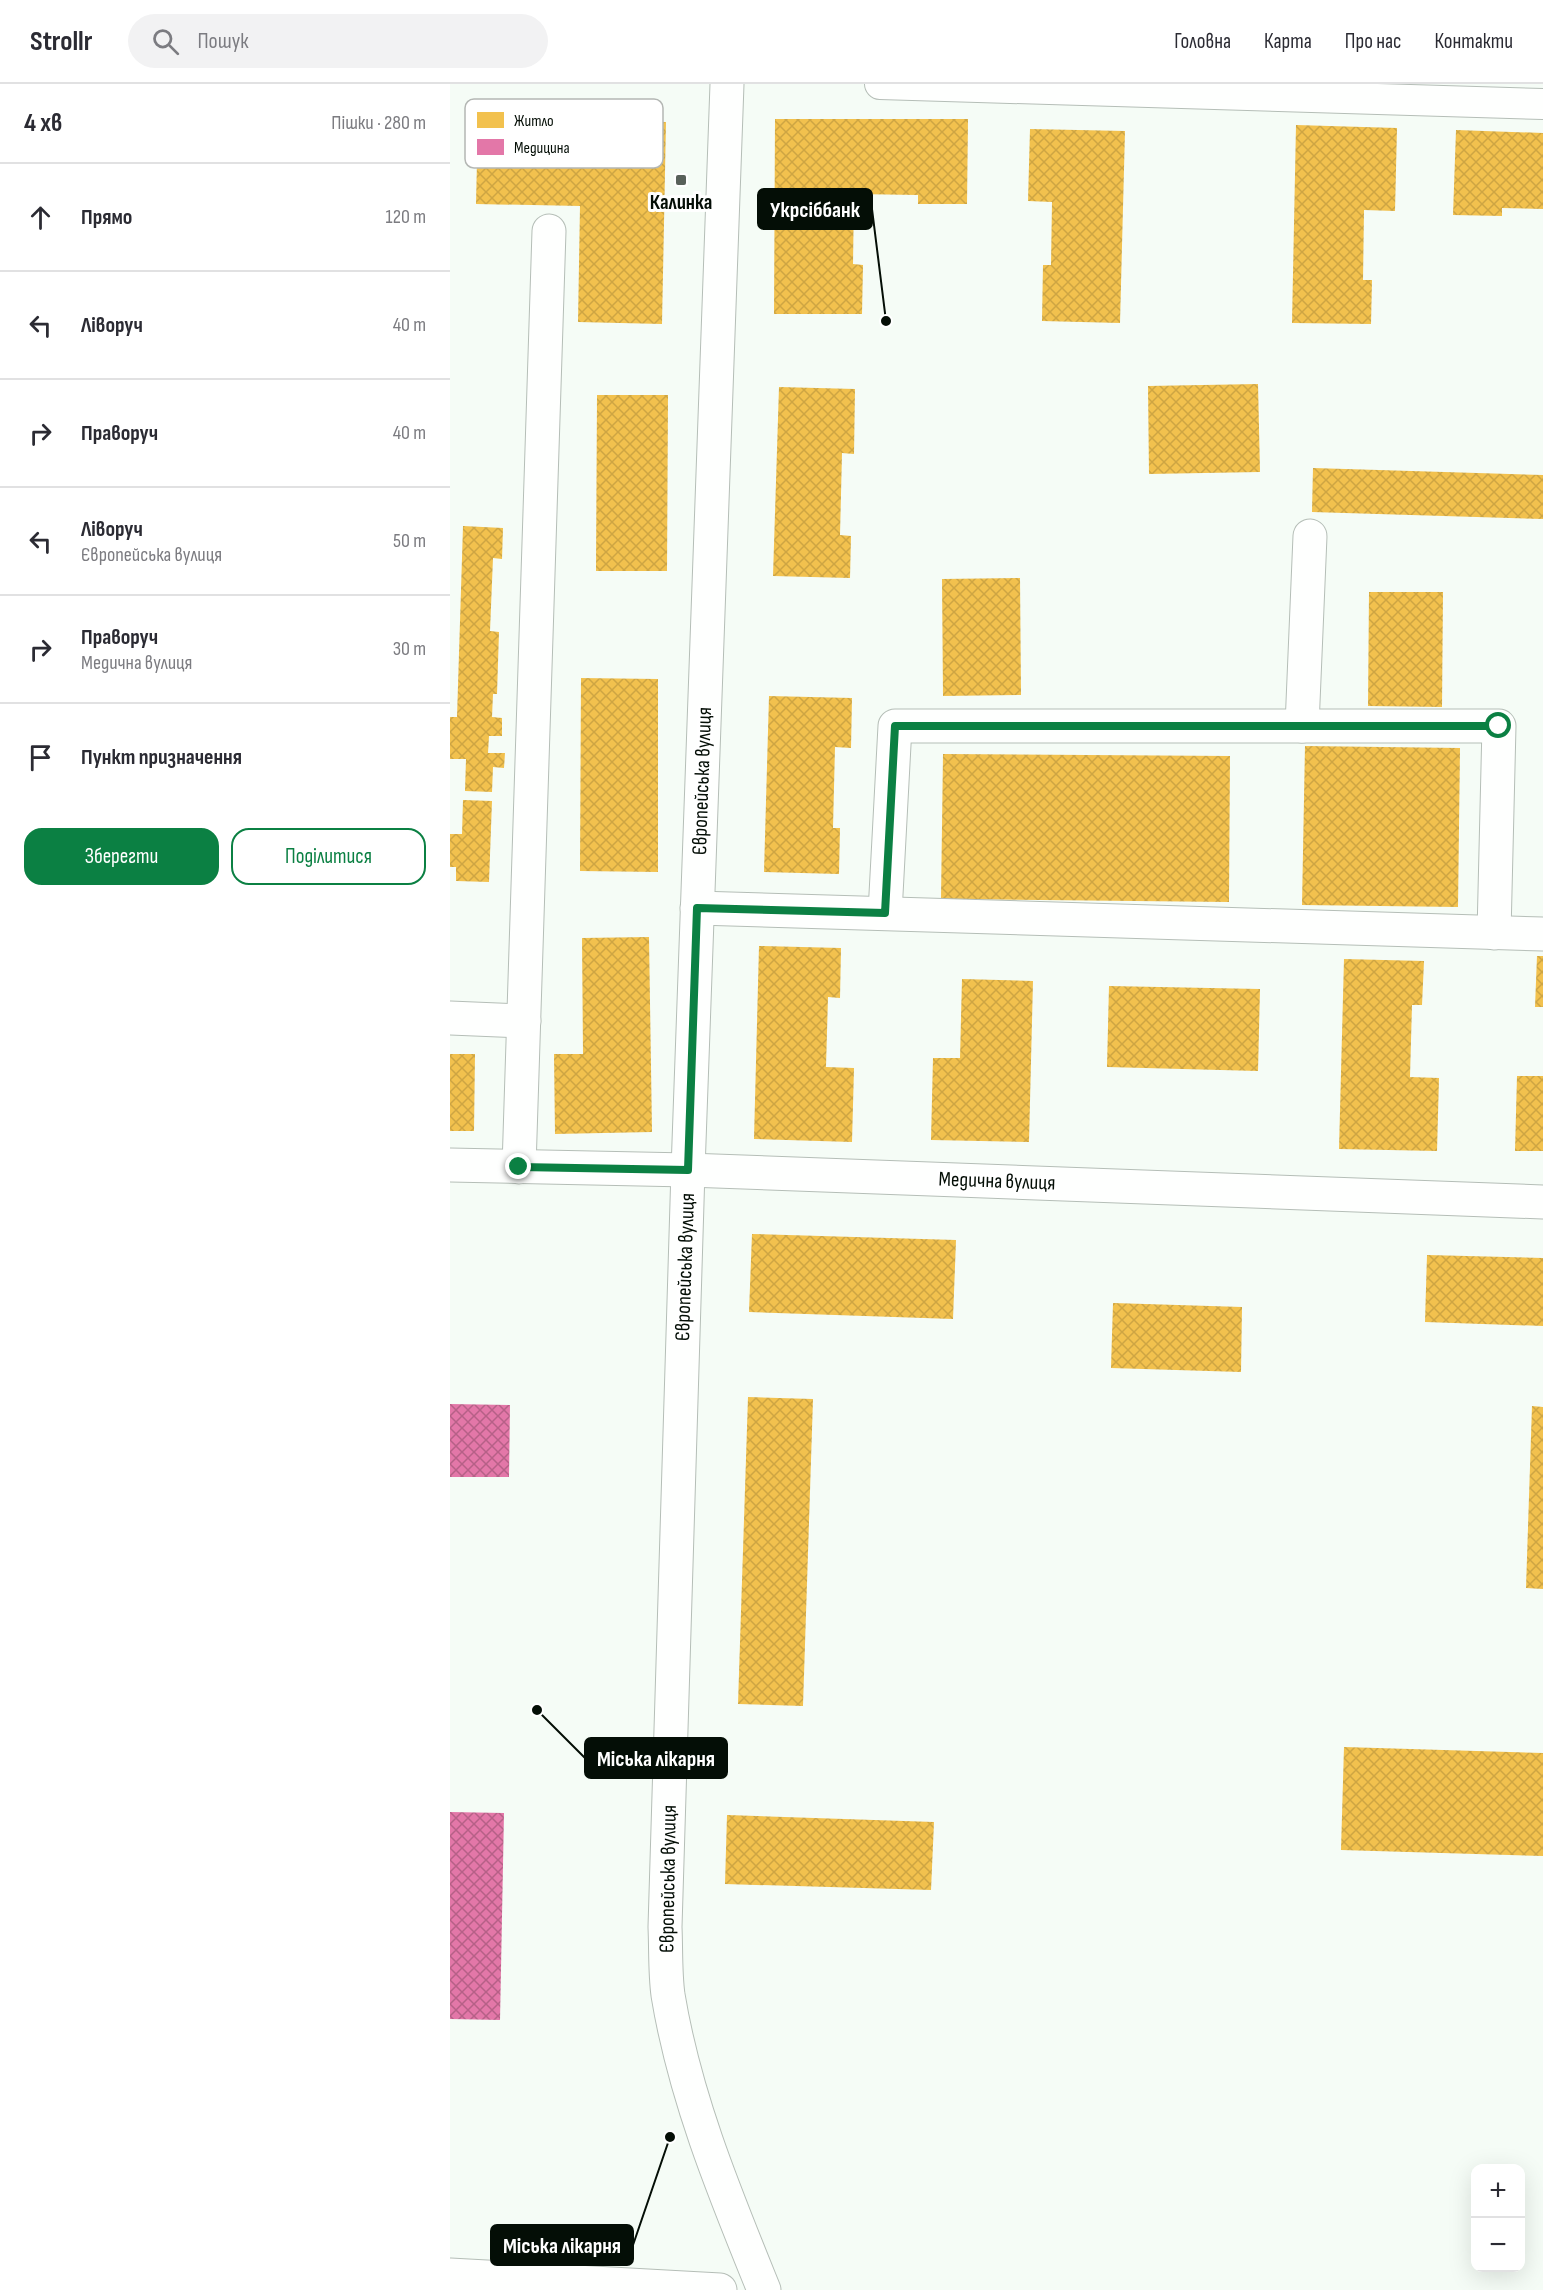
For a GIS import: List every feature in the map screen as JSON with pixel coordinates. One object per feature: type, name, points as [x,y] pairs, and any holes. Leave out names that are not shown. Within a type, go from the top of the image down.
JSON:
[{"type":"street","name":"Європейська вулиця","points":[[727,84],[688,1170],[665,1927],[668,1993],[684,2075],[721,2185],[764,2290]]},
{"type":"street","points":[[880,84],[1543,104]]},
{"type":"street","points":[[519,1167],[549,231]]},
{"type":"street","points":[[1302,726],[1310,536]]},
{"type":"street","points":[[885,913],[895,726],[1499,726],[1494,933]]},
{"type":"street","points":[[697,908],[1543,934]]},
{"type":"street","points":[[450,1018],[524,1020]]},
{"type":"street","name":"Медична вулиця","points":[[450,1166],[688,1170],[1543,1202]]},
{"type":"street","points":[[450,2275],[720,2290]]},
{"type":"building: Житло","points":[[775,119],[968,119],[967,204],[918,204],[918,195],[854,194],[853,264],[863,265],[862,314],[774,314]]},
{"type":"building: Житло","points":[[663,122],[666,122],[662,324],[578,322],[580,206],[476,204],[477,168],[663,168]]},
{"type":"building: Житло","points":[[1296,125],[1397,128],[1395,211],[1364,210],[1363,280],[1372,280],[1371,324],[1292,323]]},
{"type":"building: Житло","points":[[1030,129],[1125,131],[1120,323],[1042,321],[1043,265],[1051,265],[1052,202],[1028,201]]},
{"type":"building: Житло","points":[[1456,130],[1543,133],[1543,209],[1502,208],[1502,216],[1453,215]]},
{"type":"building: Житло","points":[[1258,384],[1260,472],[1149,474],[1148,386]]},
{"type":"building: Житло","points":[[779,387],[855,389],[854,454],[842,453],[840,535],[851,536],[850,578],[773,576]]},
{"type":"building: Житло","points":[[597,395],[668,395],[667,571],[596,571]]},
{"type":"building: Житло","points":[[1313,468],[1543,475],[1543,519],[1312,512]]},
{"type":"building: Житло","points":[[463,526],[503,528],[502,559],[493,558],[490,631],[499,632],[497,694],[493,694],[492,717],[502,718],[502,736],[489,736],[488,753],[505,753],[504,768],[493,767],[492,792],[465,791],[466,759],[450,759],[450,717],[457,717]]},
{"type":"building: Житло","points":[[1020,578],[1021,695],[943,696],[942,579]]},
{"type":"building: Житло","points":[[1369,592],[1443,592],[1442,707],[1368,706]]},
{"type":"building: Житло","points":[[581,678],[658,679],[658,872],[580,871]]},
{"type":"building: Житло","points":[[769,696],[852,698],[851,748],[835,747],[833,828],[840,828],[839,874],[764,872]]},
{"type":"building: Житло","points":[[1305,746],[1460,748],[1458,907],[1302,905]]},
{"type":"building: Житло","points":[[943,754],[1230,756],[1229,902],[941,899]]},
{"type":"building: Житло","points":[[463,800],[492,801],[489,882],[456,881],[456,867],[450,867],[450,834],[462,834]]},
{"type":"building: Житло","points":[[649,937],[652,1132],[555,1134],[554,1054],[583,1054],[582,938]]},
{"type":"building: Житло","points":[[759,946],[841,948],[840,998],[828,997],[826,1067],[854,1068],[852,1142],[754,1139]]},
{"type":"building: Житло","points":[[1537,956],[1543,956],[1543,1007],[1535,1007]]},
{"type":"building: Житло","points":[[1344,959],[1424,961],[1422,1005],[1412,1005],[1410,1077],[1439,1078],[1437,1151],[1339,1149]]},
{"type":"building: Житло","points":[[962,979],[1033,981],[1029,1142],[931,1140],[933,1058],[960,1058]]},
{"type":"building: Житло","points":[[1109,986],[1260,989],[1258,1071],[1107,1067]]},
{"type":"building: Житло","points":[[450,1054],[475,1054],[474,1131],[450,1131]]},
{"type":"building: Житло","points":[[1517,1076],[1543,1076],[1543,1151],[1515,1151]]},
{"type":"building: Житло","points":[[752,1234],[956,1240],[953,1319],[749,1312]]},
{"type":"building: Житло","points":[[1427,1255],[1543,1258],[1543,1326],[1425,1322]]},
{"type":"building: Житло","points":[[1113,1303],[1242,1307],[1241,1372],[1111,1368]]},
{"type":"building: Житло","points":[[748,1397],[813,1399],[803,1706],[738,1704]]},
{"type":"building: Житло","points":[[1532,1406],[1543,1407],[1543,1589],[1526,1588]]},
{"type":"building: Житло","points":[[1344,1747],[1543,1753],[1543,1856],[1341,1850]]},
{"type":"building: Житло","points":[[727,1815],[934,1822],[931,1890],[725,1884]]},
{"type":"building: Медицина","points":[[450,1404],[510,1405],[509,1477],[450,1477]]},
{"type":"building: Медицина","points":[[450,1812],[504,1813],[500,2020],[450,2019]]},
{"type":"place","name":"Калинка","points":[[681,180]]},
{"type":"place","name":"Укрсiббанк","points":[[886,321]]},
{"type":"place","name":"Мiська лiкарня","points":[[537,1710]]},
{"type":"place","name":"Міська лікарня","points":[[670,2137]]},
{"type":"route","points":[[519,1167],[688,1170],[697,908],[885,913],[895,726],[1499,726]]}]
